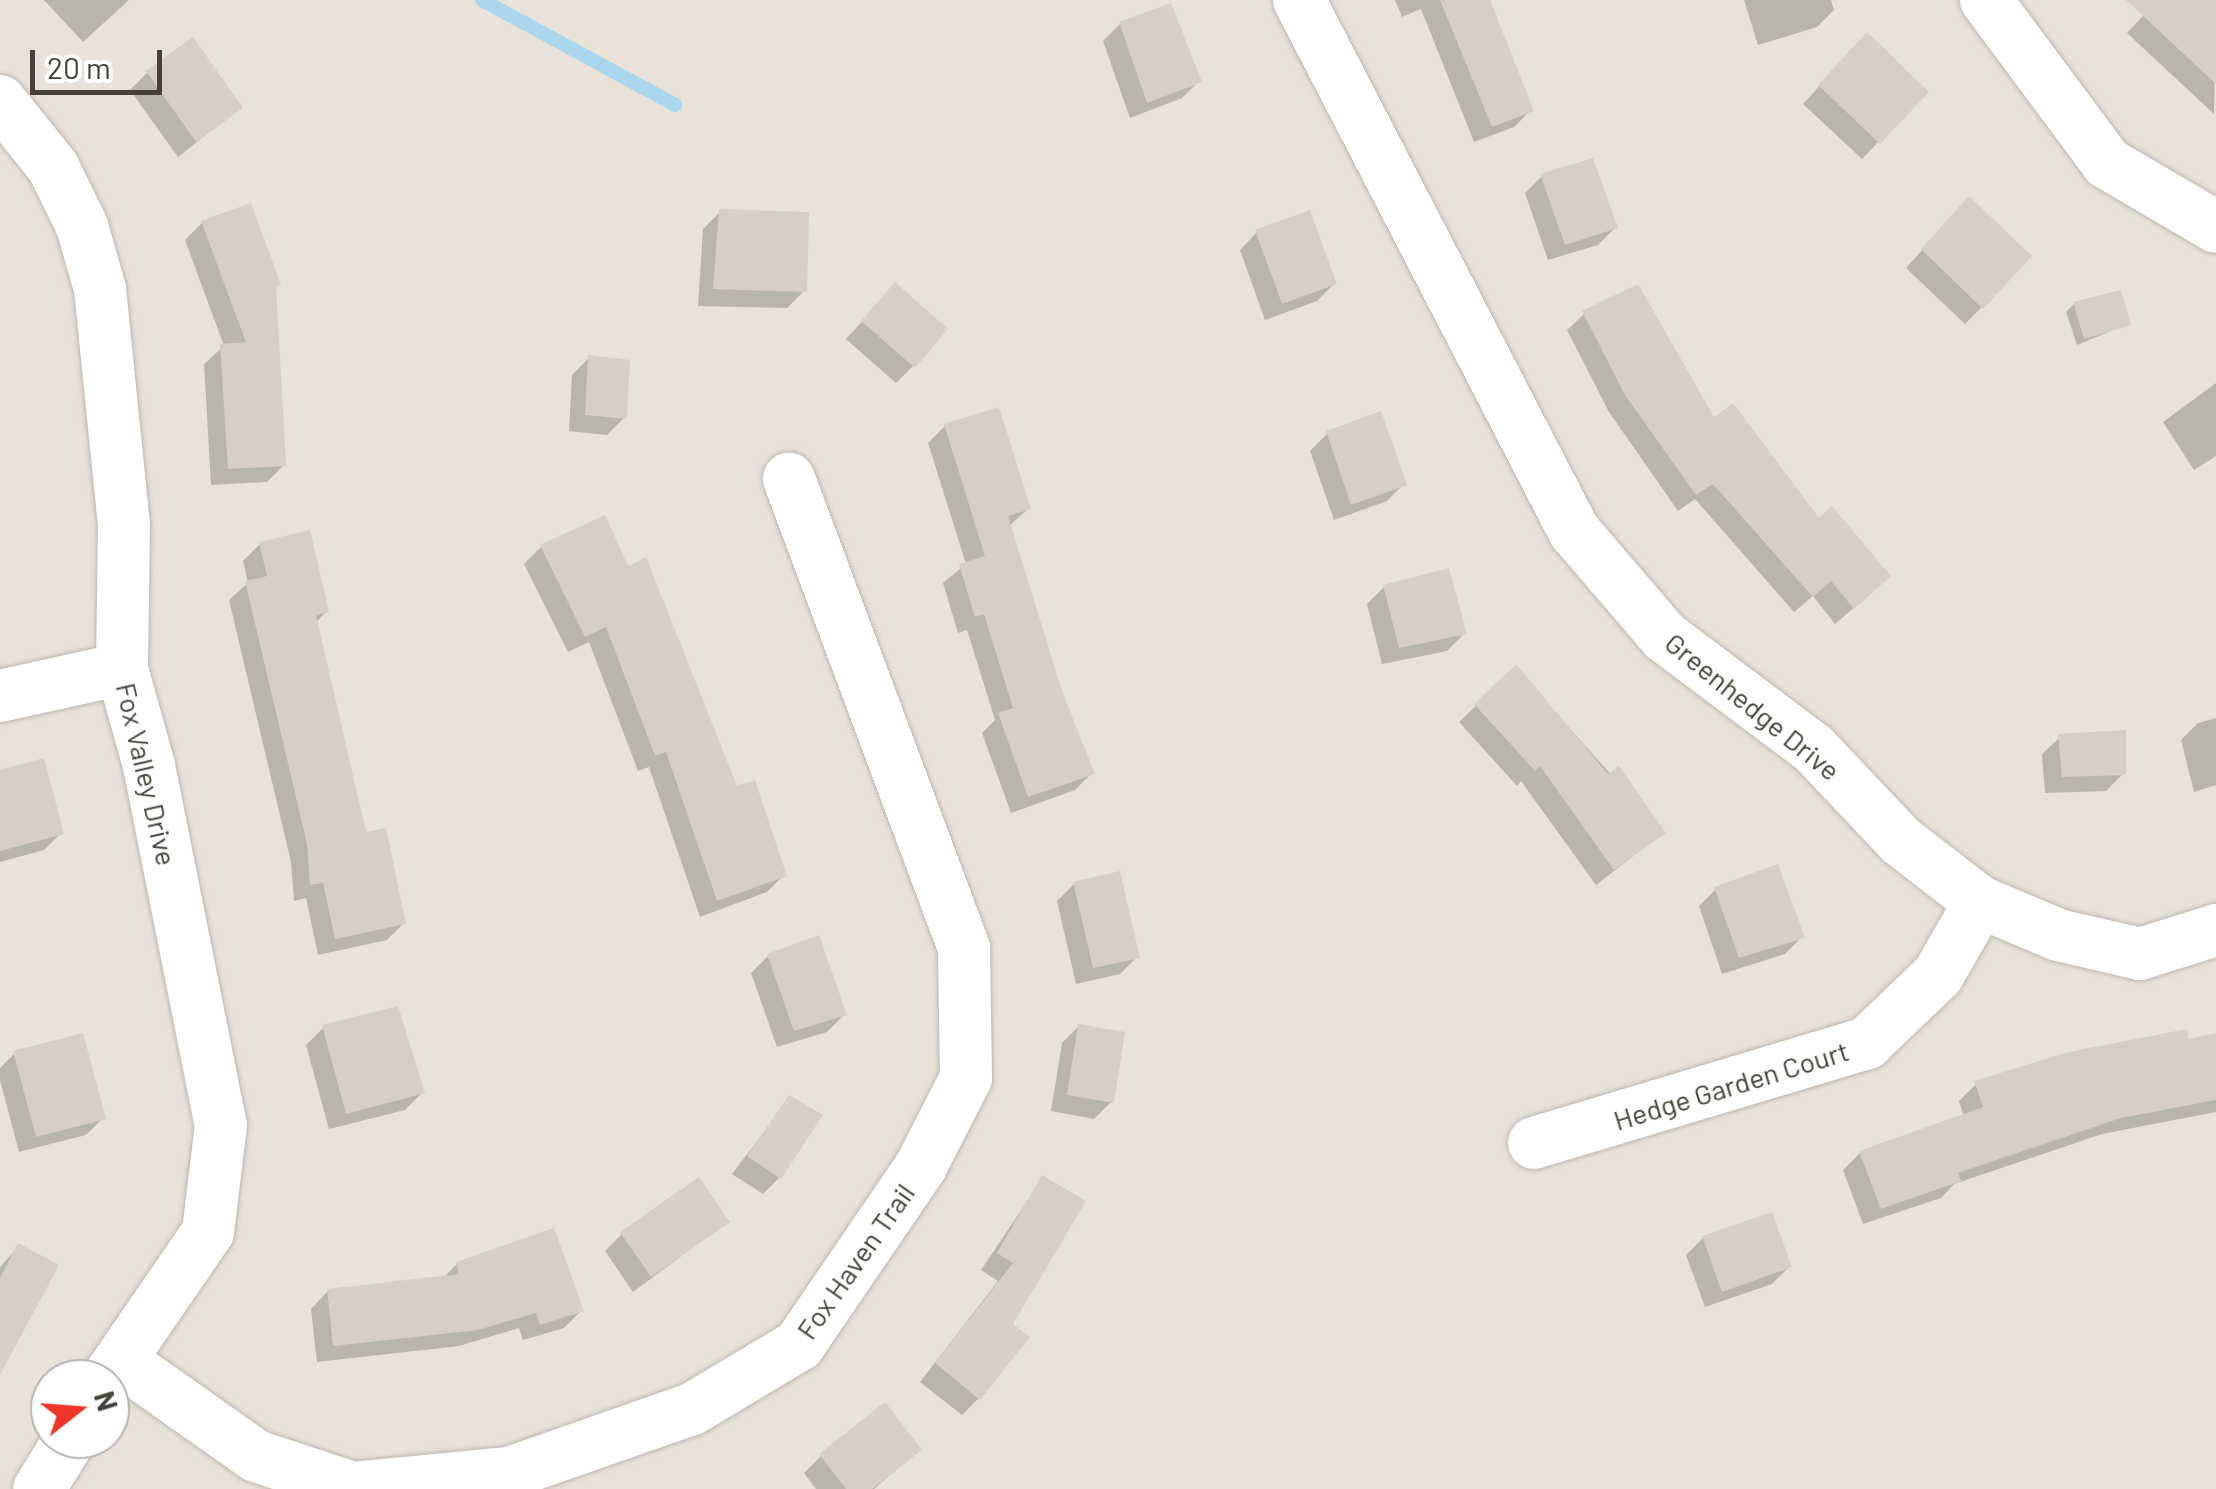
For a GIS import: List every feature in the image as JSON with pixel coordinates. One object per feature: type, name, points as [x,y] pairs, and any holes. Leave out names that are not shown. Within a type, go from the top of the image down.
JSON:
[{"type":"street","name":"Greenhedge Drive","points":[[1299,0],[1574,531],[1665,637],[1813,748],[1901,841],[1980,902],[2058,935],[2140,954],[2216,930]]},
{"type":"street","points":[[1986,0],[2107,163],[2216,227]]},
{"type":"street","name":"Fox Valley Drive","points":[[0,102],[54,166],[82,226],[100,289],[124,524],[122,669],[149,766],[220,1125],[208,1232],[120,1359]]},
{"type":"street","name":"Fox Haven Trail","points":[[130,1379],[256,1456],[354,1488],[510,1473],[692,1409],[799,1345],[921,1166],[966,1078],[964,948],[789,479]]},
{"type":"street","points":[[0,696],[122,669]]},
{"type":"street","name":"Hedge Garden Court","points":[[1534,1144],[1867,1043],[1938,975],[1980,902]]},
{"type":"street","points":[[38,1489],[57,1459]]},
{"type":"shaded area","points":[[0,0],[2216,0],[2216,1489],[0,1489]]},
{"type":"building","points":[[1440,0],[1490,0],[1534,111],[1492,127]]},
{"type":"building","points":[[2126,0],[2216,0],[2216,84]]},
{"type":"building","points":[[1171,3],[1202,82],[1147,103],[1119,22]]},
{"type":"building","points":[[1867,32],[1929,92],[1880,144],[1818,85]]},
{"type":"building","points":[[193,37],[243,108],[196,142],[146,71]]},
{"type":"building","points":[[1593,158],[1618,228],[1565,245],[1540,174]]},
{"type":"building","points":[[1969,196],[2032,256],[1983,309],[1921,249]]},
{"type":"building","points":[[251,203],[281,285],[276,287],[286,466],[228,469],[220,344],[246,342],[201,221]]},
{"type":"building","points":[[719,209],[809,212],[807,292],[713,289]]},
{"type":"building","points":[[1310,210],[1337,284],[1282,304],[1255,230]]},
{"type":"building","points":[[895,282],[948,329],[915,368],[861,321]]},
{"type":"building","points":[[1638,284],[1714,417],[1733,403],[1819,518],[1832,506],[1891,576],[1854,609],[1831,581],[1813,597],[1713,484],[1696,495],[1625,395],[1582,311]]},
{"type":"building","points":[[2121,290],[2131,325],[2084,339],[2073,302]]},
{"type":"building","points":[[588,355],[630,360],[627,419],[585,415]]},
{"type":"building","points":[[999,407],[1031,509],[1008,516],[1062,691],[1095,774],[1028,797],[998,713],[1013,708],[984,614],[975,617],[959,564],[985,556],[944,424]]},
{"type":"building","points":[[1381,411],[1407,485],[1351,505],[1326,431]]},
{"type":"building","points":[[605,515],[628,566],[646,557],[737,786],[755,780],[787,876],[717,901],[666,752],[655,756],[606,627],[585,637],[540,545]]},
{"type":"building","points":[[310,530],[329,612],[316,615],[366,832],[386,828],[406,924],[335,939],[323,883],[310,885],[307,844],[245,581],[267,576],[259,542]]},
{"type":"building","points":[[1449,568],[1467,634],[1399,648],[1383,585]]},
{"type":"building","points":[[1516,664],[1608,774],[1619,766],[1666,833],[1614,870],[1540,766],[1535,771],[1474,704]]},
{"type":"building","points":[[2126,730],[2126,775],[2062,777],[2058,734]]},
{"type":"building","points":[[44,758],[64,834],[0,851],[0,770]]},
{"type":"building","points":[[1778,864],[1805,938],[1739,958],[1714,887]]},
{"type":"building","points":[[1120,871],[1140,958],[1093,968],[1073,882]]},
{"type":"building","points":[[819,935],[847,1015],[794,1031],[767,954]]},
{"type":"building","points":[[398,1006],[425,1093],[346,1114],[322,1025]]},
{"type":"building","points":[[1078,1024],[1125,1032],[1114,1103],[1067,1095]]},
{"type":"building","points":[[2187,1029],[2189,1039],[2216,1033],[2216,1100],[2121,1118],[1958,1173],[1961,1181],[1881,1209],[1859,1151],[1983,1107],[1974,1081],[2069,1052]]},
{"type":"building","points":[[83,1033],[106,1119],[36,1137],[13,1051]]},
{"type":"building","points":[[789,1095],[823,1115],[781,1179],[747,1156]]},
{"type":"building","points":[[1042,1175],[1086,1201],[1013,1324],[1030,1337],[980,1400],[935,1363],[1013,1263],[997,1253]]},
{"type":"building","points":[[699,1177],[730,1222],[651,1277],[620,1232]]},
{"type":"building","points":[[1772,1212],[1792,1267],[1722,1292],[1702,1236]]},
{"type":"building","points":[[554,1228],[584,1311],[540,1325],[536,1313],[478,1330],[333,1346],[327,1289],[459,1274],[456,1262]]},
{"type":"building","points":[[18,1243],[59,1265],[0,1375],[0,1278]]},
{"type":"building","points":[[885,1402],[922,1450],[872,1489],[846,1489],[819,1454]]},
{"type":"waterway","points":[[482,0],[675,105]]}]
